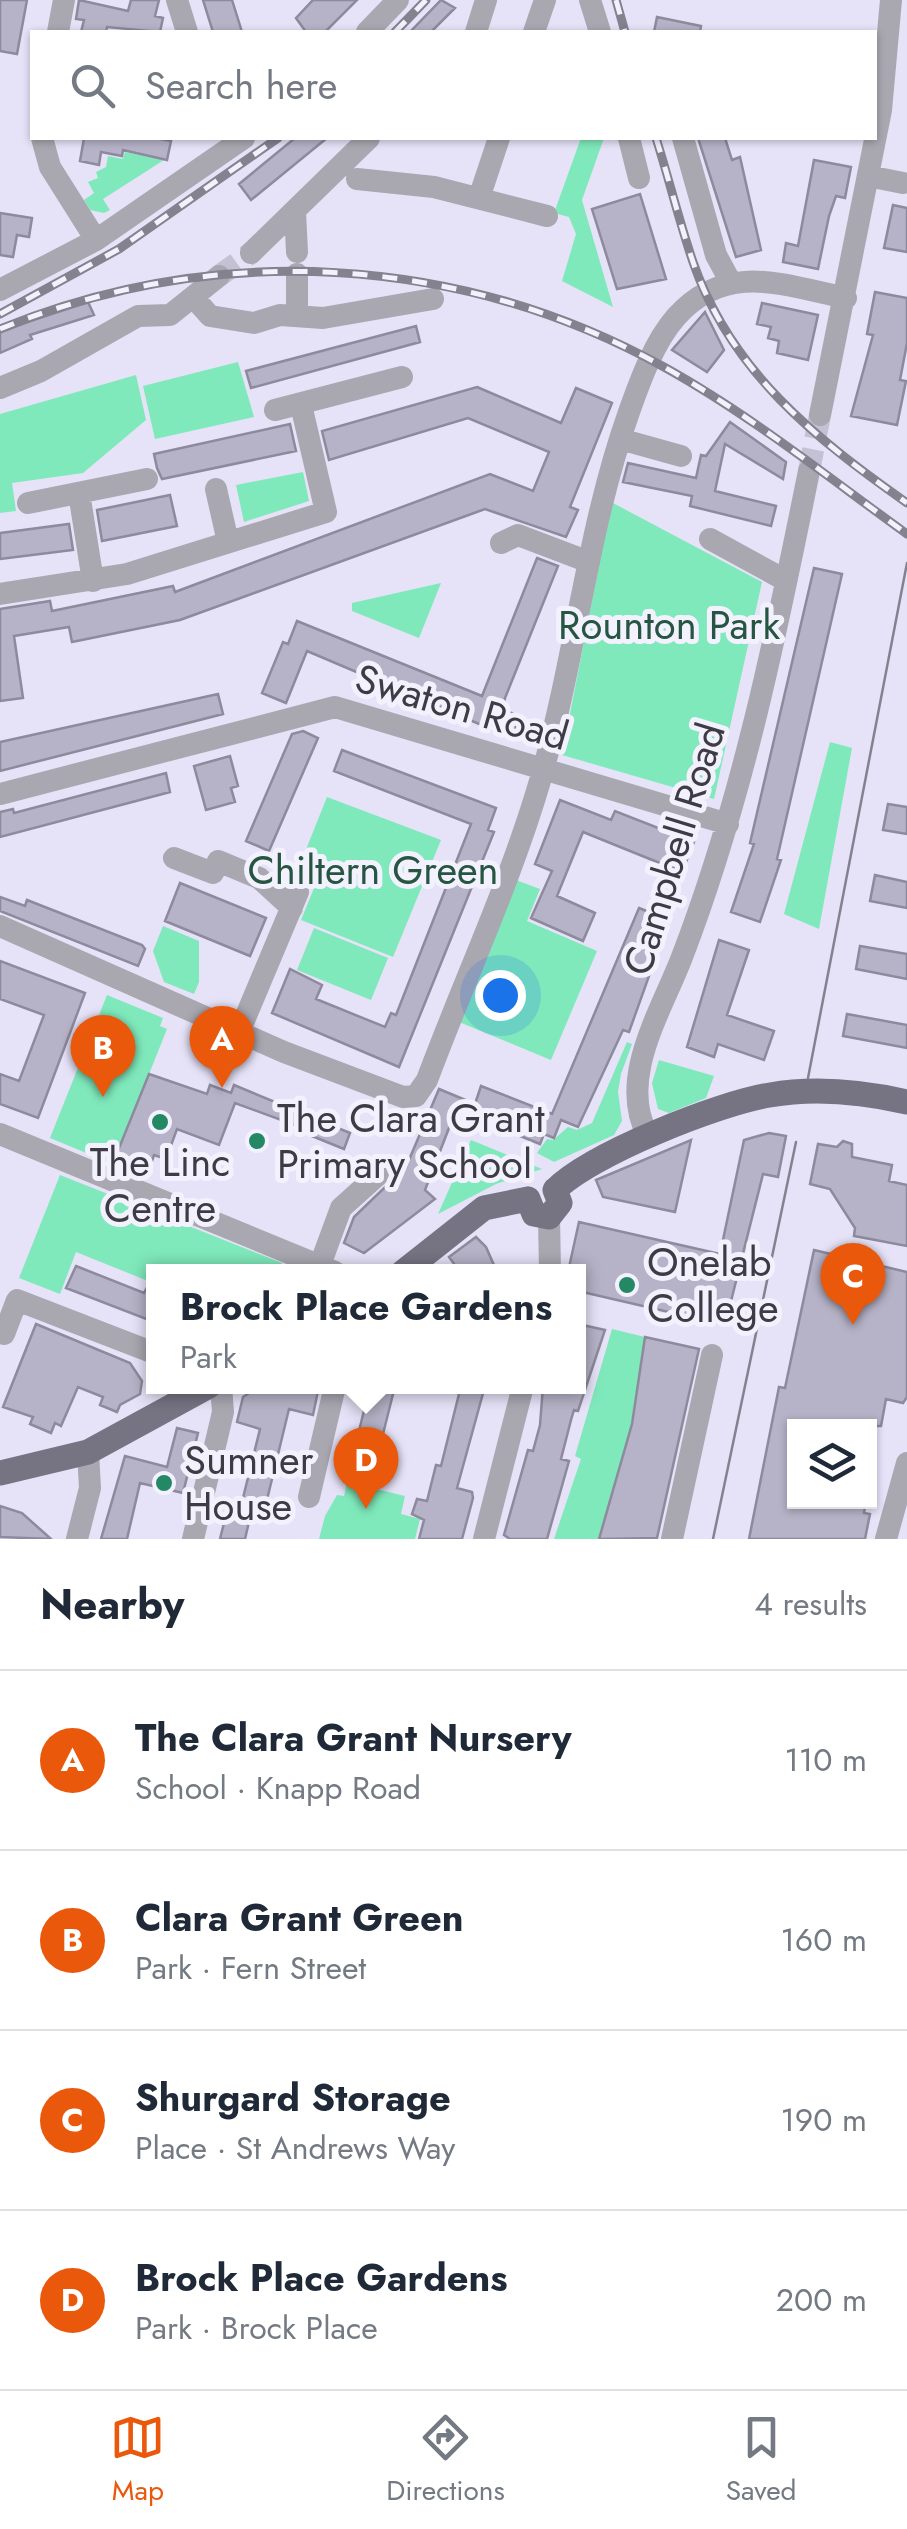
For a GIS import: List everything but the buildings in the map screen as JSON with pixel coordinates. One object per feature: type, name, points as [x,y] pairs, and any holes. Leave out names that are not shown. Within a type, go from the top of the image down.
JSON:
[{"type":"main road","points":[[555,1190],[578,1169],[648,1136],[740,1101],[781,1094],[836,1092],[907,1102]]},
{"type":"main road","points":[[413,1264],[484,1208],[528,1199],[542,1186],[555,1190]]},
{"type":"main road","points":[[528,1199],[534,1214],[549,1216],[560,1203],[555,1190]]},
{"type":"main road","points":[[0,1473],[88,1452],[195,1394]]},
{"type":"street","points":[[58,30],[64,0]]},
{"type":"street","points":[[177,0],[186,30]]},
{"type":"street","points":[[369,30],[398,0]]},
{"type":"street","points":[[477,30],[486,0]]},
{"type":"street","points":[[535,30],[545,0]]},
{"type":"street","points":[[590,0],[599,30]]},
{"type":"street","points":[[877,125],[886,73],[891,0]]},
{"type":"street","points":[[43,140],[50,168],[96,240]]},
{"type":"street","points":[[0,290],[96,240],[241,140]]},
{"type":"street","points":[[251,254],[367,140]]},
{"type":"street","points":[[480,198],[498,140]]},
{"type":"street","points":[[629,140],[639,178]]},
{"type":"street","points":[[684,140],[716,255],[730,281]]},
{"type":"street","points":[[820,415],[874,140]]},
{"type":"street","points":[[357,179],[393,176],[547,216]]},
{"type":"street","points":[[867,182],[902,189]]},
{"type":"street","points":[[295,212],[298,314]]},
{"type":"street","points":[[0,388],[55,363],[138,316],[170,315],[219,276]]},
{"type":"street","points":[[0,926],[393,1094],[410,1099],[423,1090],[526,830],[544,769],[600,503],[633,380],[676,317],[730,281],[751,279],[846,298]]},
{"type":"street","points":[[194,298],[210,316],[254,323],[298,314],[323,318],[432,299]]},
{"type":"street","points":[[275,410],[402,377]]},
{"type":"street","points":[[0,594],[93,580],[326,512],[301,406]]},
{"type":"street","points":[[620,438],[681,456]]},
{"type":"street","name":"Campbell Road","points":[[648,1136],[638,1118],[637,1076],[709,887],[728,824],[785,580],[805,538],[809,471]]},
{"type":"street","points":[[28,503],[147,479]]},
{"type":"street","points":[[216,488],[228,542]]},
{"type":"street","points":[[79,494],[93,580]]},
{"type":"street","points":[[500,543],[518,535],[589,562]]},
{"type":"street","points":[[710,539],[785,580]]},
{"type":"street","name":"Swaton Road","points":[[0,794],[335,707],[728,824]]},
{"type":"street","points":[[174,858],[213,874],[218,861],[259,878],[295,900],[240,1030]]},
{"type":"street","points":[[0,1134],[318,1264]]},
{"type":"street","points":[[329,1264],[342,1208],[380,1173]]},
{"type":"street","points":[[549,1216],[550,1264]]},
{"type":"street","points":[[4,1334],[9,1297],[146,1350]]},
{"type":"street","points":[[672,1539],[712,1355]]},
{"type":"street","points":[[193,1539],[223,1412],[210,1394]]},
{"type":"street","points":[[309,1498],[333,1394]]},
{"type":"street","points":[[484,1539],[521,1394]]},
{"type":"street","points":[[78,1539],[90,1488],[88,1452]]},
{"type":"street","points":[[886,1539],[907,1463]]},
{"type":"green space","points":[[580,140],[603,140],[582,200],[613,307],[562,281],[576,234],[569,217],[554,213]]},
{"type":"green space","points":[[125,152],[164,160],[103,199],[110,210],[90,210],[84,200],[94,193],[88,182],[98,178],[96,172],[106,167],[108,156],[123,159]]},
{"type":"green space","points":[[238,362],[254,417],[155,439],[143,386]]},
{"type":"green space","points":[[136,375],[146,420],[83,473],[12,483],[16,511],[0,513],[0,414]]},
{"type":"green space","points":[[303,472],[309,501],[244,522],[236,485]]},
{"type":"green space","name":"Rounton Park","points":[[611,502],[762,582],[714,799],[562,755]]},
{"type":"green space","points":[[441,583],[419,638],[352,611],[352,603]]},
{"type":"green space","points":[[830,742],[852,748],[819,929],[784,914]]},
{"type":"green space","name":"Chiltern Green","points":[[327,797],[441,840],[393,957],[301,920],[321,871],[301,862]]},
{"type":"green space","points":[[516,880],[540,889],[527,921],[597,951],[551,1060],[459,1022]]},
{"type":"green space","points":[[163,926],[199,941],[199,982],[194,994],[164,982],[153,951]]},
{"type":"green space","points":[[314,928],[388,958],[371,1000],[297,970]]},
{"type":"green space","points":[[107,995],[163,1018],[160,1026],[167,1029],[113,1164],[50,1138]]},
{"type":"green space","points":[[627,1042],[632,1044],[618,1092],[622,1121],[614,1135],[554,1162],[537,1153],[547,1139],[553,1140],[568,1127],[577,1130],[592,1123]]},
{"type":"green space","points":[[659,1060],[714,1076],[706,1098],[669,1113],[658,1109],[652,1083]]},
{"type":"green space","points":[[471,1140],[542,1169],[496,1184],[438,1214]]},
{"type":"green space","points":[[60,1175],[282,1263],[146,1264],[146,1280],[76,1252],[60,1294],[19,1278]]},
{"type":"green space","points":[[612,1329],[645,1337],[630,1430],[598,1539],[554,1539],[581,1459],[575,1456]]},
{"type":"green space","points":[[347,1482],[405,1496],[401,1514],[420,1519],[415,1539],[319,1539],[325,1516],[337,1495],[344,1496]]},
{"type":"tunnel","points":[[219,276],[251,253]]},
{"type":"tunnel","points":[[809,471],[820,415]]},
{"type":"tram line","points":[[808,1078],[907,563]]},
{"type":"tram line","points":[[713,1539],[796,1142]]},
{"type":"railway","points":[[397,30],[426,0]]},
{"type":"railway","points":[[616,0],[624,30]]},
{"type":"railway","points":[[0,314],[119,249],[275,140]]},
{"type":"railway","points":[[657,140],[693,262],[730,337],[753,370],[809,428],[907,503]]},
{"type":"railway","points":[[0,329],[82,301],[166,282],[251,273],[336,273],[421,282],[504,301],[585,329],[664,367],[757,425],[907,534]]},
{"type":"place","name":"The Clara Grant Nursery","points":[[222,1088]]},
{"type":"place","name":"Clara Grant Green","points":[[103,1097]]},
{"type":"place","name":"The Linc Centre","points":[[160,1122]]},
{"type":"place","name":"The Clara Grant Primary School","points":[[257,1141]]},
{"type":"place","name":"Onelab College","points":[[627,1285]]},
{"type":"place","name":"Shurgard Storage","points":[[853,1325]]},
{"type":"place","name":"Sumner House","points":[[164,1483]]},
{"type":"place","name":"Brock Place Gardens","points":[[366,1509]]}]
